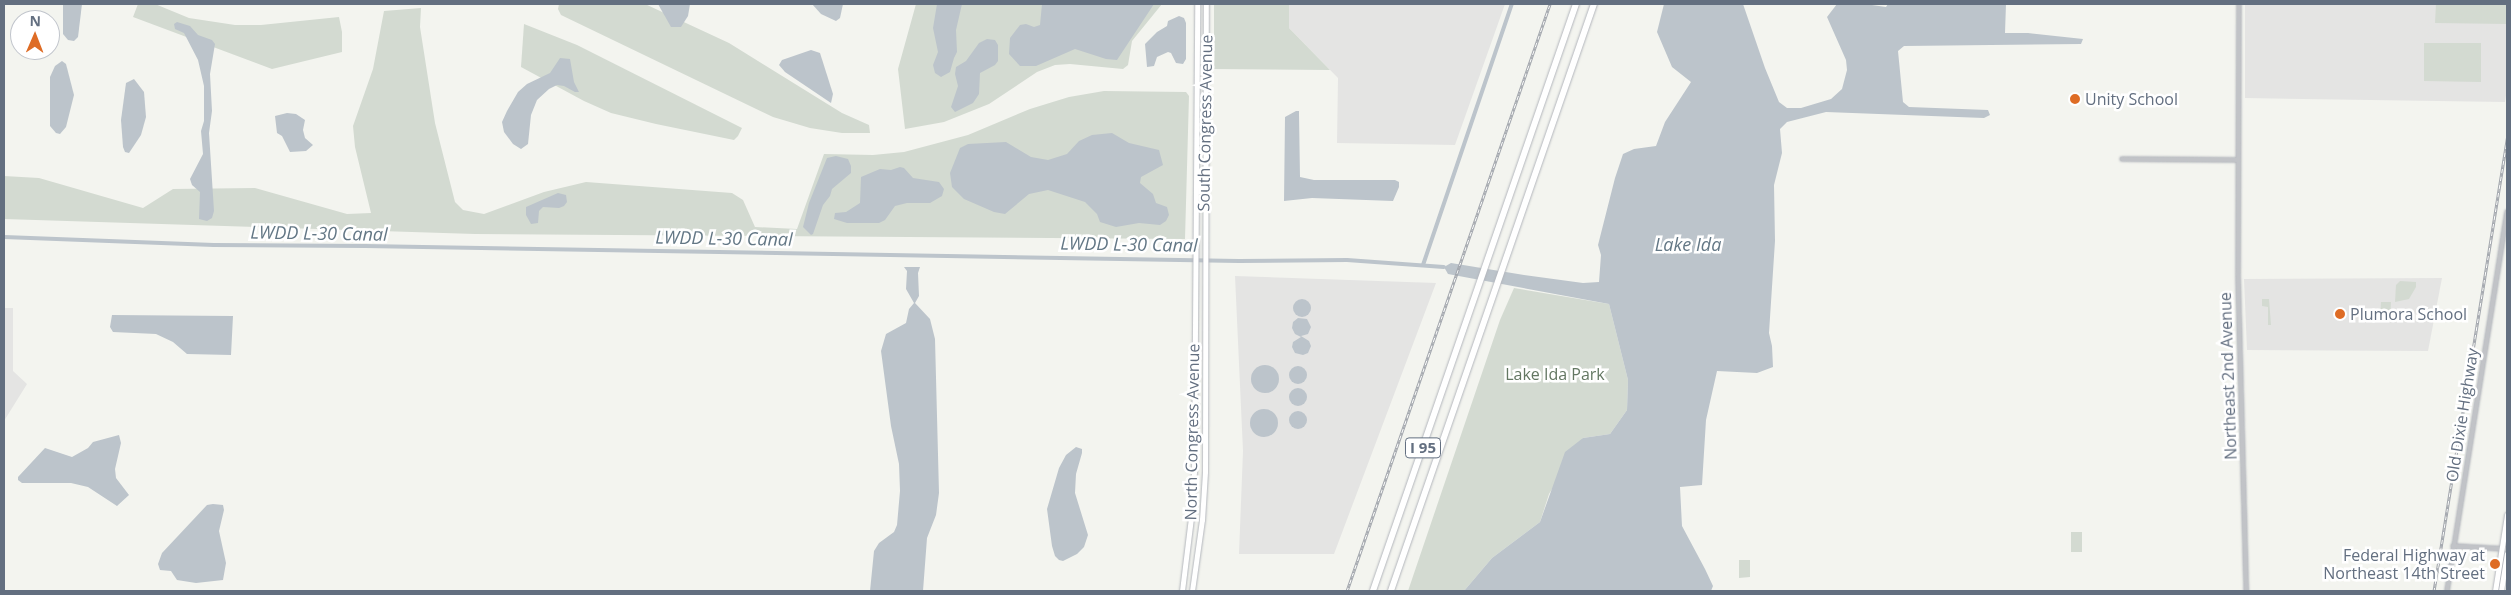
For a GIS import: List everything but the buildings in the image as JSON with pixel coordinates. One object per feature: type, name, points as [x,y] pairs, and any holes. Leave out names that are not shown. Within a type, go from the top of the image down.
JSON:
[{"type":"highway","name":"I 95","points":[[1373,591],[1576,4]]},
{"type":"highway","name":"I 95","points":[[1391,591],[1594,4]]},
{"type":"main road","name":"South Congress Avenue","points":[[1194,332],[1197,4]]},
{"type":"main road","name":"South Congress Avenue","points":[[1205,333],[1206,4]]},
{"type":"main road","name":"North Congress Avenue","points":[[1182,591],[1193,495],[1194,332]]},
{"type":"main road","name":"North Congress Avenue","points":[[1192,591],[1204,495],[1205,333]]},
{"type":"main road","points":[[2495,591],[2505,548],[2507,515]]},
{"type":"main road","points":[[2502,591],[2507,554]]},
{"type":"street","name":"Northeast 2nd Avenue","points":[[2238,4],[2238,314],[2246,591]]},
{"type":"street","points":[[2122,159],[2238,160]]},
{"type":"street","name":"Old Dixie Highway","points":[[2447,591],[2507,212]]},
{"type":"street","points":[[2453,546],[2505,548]]},
{"type":"shaded area","points":[[1289,4],[1505,4],[1455,145],[1337,143],[1338,78],[1289,28]]},
{"type":"shaded area","points":[[2245,4],[2507,4],[2507,89],[2505,102],[2245,98]]},
{"type":"shaded area","points":[[1235,276],[1436,283],[1334,554],[1239,554],[1243,451]]},
{"type":"shaded area","name":"Plumora School","points":[[2442,278],[2428,351],[2247,350],[2244,279]]},
{"type":"shaded area","points":[[4,308],[13,308],[13,371],[27,384],[4,421]]},
{"type":"green space","points":[[138,4],[155,4],[189,18],[235,25],[261,25],[339,17],[342,32],[342,52],[272,69],[133,17]]},
{"type":"green space","points":[[559,4],[645,4],[729,43],[842,113],[869,125],[870,133],[842,133],[810,128],[773,117],[561,15],[558,9]]},
{"type":"green space","points":[[916,4],[1162,4],[1132,41],[1128,65],[1123,69],[1070,64],[1055,65],[1037,72],[989,104],[944,122],[905,129],[898,69]]},
{"type":"green space","points":[[1214,4],[1289,4],[1289,28],[1330,70],[1214,69]]},
{"type":"green space","points":[[2436,4],[2507,4],[2507,24],[2435,23]]},
{"type":"green space","points":[[421,8],[420,27],[435,123],[455,202],[463,210],[484,214],[544,192],[586,182],[732,193],[743,200],[755,227],[797,229],[824,154],[873,155],[904,152],[968,135],[1030,109],[1069,97],[1104,91],[1186,92],[1189,96],[1185,239],[475,234],[4,219],[4,176],[39,178],[143,208],[173,189],[255,188],[347,214],[371,213],[355,147],[353,126],[373,69],[384,11]]},
{"type":"green space","points":[[524,24],[577,45],[742,128],[738,136],[734,140],[656,124],[611,113],[584,101],[521,67]]},
{"type":"green space","points":[[2424,43],[2481,43],[2481,82],[2424,81]]},
{"type":"green space","points":[[2400,281],[2416,282],[2416,287],[2409,299],[2395,302],[2396,285]]},
{"type":"green space","name":"Lake Ida Park","points":[[1514,288],[1609,304],[1628,380],[1627,410],[1610,434],[1583,438],[1549,494],[1540,522],[1492,558],[1464,591],[1408,591],[1500,320]]},
{"type":"green space","points":[[2262,299],[2269,299],[2271,325],[2268,325],[2268,307],[2262,306]]},
{"type":"green space","points":[[2381,302],[2391,302],[2390,321],[2380,320]]},
{"type":"green space","points":[[2071,532],[2082,532],[2082,552],[2071,552]]},
{"type":"green space","points":[[1739,560],[1750,560],[1750,577],[1739,578]]},
{"type":"water","points":[[63,4],[82,4],[78,37],[74,41],[68,40],[63,34]]},
{"type":"water","points":[[658,4],[690,4],[688,16],[681,27],[671,27]]},
{"type":"water","points":[[812,4],[843,4],[840,18],[836,21],[821,14]]},
{"type":"water","points":[[937,4],[962,4],[956,30],[957,52],[950,72],[941,77],[935,73],[933,65],[938,52],[933,28]]},
{"type":"water","points":[[1042,4],[1154,4],[1117,60],[1106,59],[1075,49],[1036,66],[1020,66],[1009,54],[1010,38],[1020,25],[1026,24],[1034,27],[1040,25]]},
{"type":"water","name":"Lake Ida","points":[[1664,4],[1743,4],[1779,102],[1787,108],[1801,108],[1831,99],[1842,89],[1847,70],[1846,60],[1827,17],[1837,4],[1865,4],[1886,7],[1888,4],[2006,4],[2005,33],[2028,33],[2083,39],[2081,44],[1904,46],[1898,51],[1903,102],[1909,107],[1988,110],[1990,115],[1984,118],[1826,112],[1787,122],[1780,129],[1782,153],[1774,185],[1775,241],[1769,333],[1773,367],[1757,373],[1717,371],[1706,420],[1702,485],[1680,487],[1682,526],[1713,586],[1711,591],[1464,591],[1492,558],[1540,522],[1565,452],[1583,438],[1610,434],[1627,410],[1628,380],[1609,304],[1448,274],[1444,267],[1451,263],[1583,283],[1599,282],[1601,255],[1598,245],[1623,154],[1634,149],[1656,146],[1665,122],[1691,82],[1672,67],[1657,32]]},
{"type":"water","points":[[1179,16],[1184,18],[1186,23],[1186,59],[1183,64],[1176,63],[1171,53],[1168,52],[1157,57],[1154,66],[1147,67],[1145,44],[1157,32],[1167,26],[1168,21]]},
{"type":"water","points":[[177,22],[190,26],[198,35],[212,40],[215,44],[210,74],[212,111],[209,133],[214,211],[212,218],[207,221],[199,219],[200,192],[192,185],[190,179],[203,154],[201,131],[204,121],[204,86],[198,60],[184,33],[175,29],[174,24]]},
{"type":"water","points":[[987,39],[995,40],[998,45],[998,61],[995,65],[980,73],[979,94],[973,103],[955,112],[951,107],[958,86],[955,74],[956,67],[966,61],[979,43]]},
{"type":"water","points":[[811,50],[820,53],[833,94],[831,103],[785,72],[779,65],[782,60]]},
{"type":"water","points":[[560,58],[570,59],[574,82],[579,92],[557,85],[549,89],[537,100],[531,115],[528,144],[521,149],[513,144],[504,132],[502,122],[518,92],[527,84],[550,73]]},
{"type":"water","points":[[62,61],[66,64],[74,95],[66,127],[60,134],[56,133],[50,126],[50,77],[55,66]]},
{"type":"water","points":[[134,79],[144,92],[146,117],[141,135],[129,153],[125,152],[123,147],[121,120],[126,83]]},
{"type":"water","points":[[1299,111],[1300,177],[1314,180],[1395,180],[1399,182],[1399,187],[1393,201],[1312,198],[1284,201],[1285,117]]},
{"type":"water","points":[[287,113],[296,114],[305,120],[303,130],[305,138],[313,145],[306,151],[290,152],[282,136],[277,133],[275,116]]},
{"type":"water","points":[[1112,133],[1129,143],[1159,150],[1163,165],[1141,177],[1140,183],[1153,194],[1156,203],[1167,207],[1169,215],[1166,221],[1160,225],[1139,223],[1116,227],[1100,222],[1097,214],[1085,202],[1048,190],[1029,194],[1005,214],[994,212],[964,199],[952,187],[950,173],[960,148],[968,144],[1006,142],[1031,157],[1048,160],[1067,154],[1079,141],[1092,135]]},
{"type":"water","points":[[836,156],[848,159],[851,173],[832,189],[830,196],[823,205],[811,235],[803,227],[809,203],[827,158]]},
{"type":"water","points":[[900,167],[904,168],[913,178],[939,182],[944,189],[942,196],[930,203],[907,203],[895,206],[885,220],[879,223],[847,223],[834,219],[835,213],[846,212],[860,203],[861,177],[880,169],[891,170]]},
{"type":"water","points":[[558,193],[566,195],[567,202],[564,206],[559,208],[543,207],[539,211],[538,223],[531,224],[526,215],[526,207]]},
{"type":"water","points":[[904,267],[920,267],[918,273],[919,296],[915,303],[930,319],[935,339],[939,493],[936,515],[927,538],[923,591],[870,591],[874,551],[879,543],[894,532],[897,525],[900,491],[899,464],[891,426],[881,351],[886,334],[906,323],[909,309],[914,303],[906,289],[907,271]]},
{"type":"water","points":[[1302,299],[1310,304],[1311,308],[1306,316],[1302,317],[1294,312],[1293,308],[1298,300]]},
{"type":"water","points":[[112,315],[233,316],[231,355],[187,354],[173,342],[156,334],[113,332],[110,327]]},
{"type":"water","points":[[1298,318],[1307,319],[1311,327],[1308,334],[1301,336],[1309,341],[1311,346],[1308,353],[1303,355],[1295,353],[1292,347],[1293,342],[1301,337],[1295,334],[1292,328],[1293,322]]},
{"type":"water","points":[[1265,365],[1275,369],[1279,379],[1275,389],[1265,393],[1255,389],[1251,379],[1255,369]]},
{"type":"water","points":[[1298,366],[1306,371],[1307,375],[1302,383],[1298,384],[1290,379],[1289,375],[1294,367]]},
{"type":"water","points":[[1298,388],[1306,393],[1307,397],[1302,405],[1298,406],[1290,401],[1289,397],[1294,389]]},
{"type":"water","points":[[1264,409],[1274,413],[1278,423],[1274,433],[1264,437],[1254,433],[1250,423],[1254,413]]},
{"type":"water","points":[[1298,411],[1306,416],[1307,420],[1302,428],[1298,429],[1290,424],[1289,420],[1294,412]]},
{"type":"water","points":[[119,435],[121,443],[115,469],[116,478],[129,495],[117,506],[88,487],[71,483],[22,483],[18,480],[18,477],[45,448],[72,457],[88,448],[93,442]]},
{"type":"water","points":[[1076,447],[1082,449],[1082,453],[1076,474],[1075,493],[1088,535],[1084,547],[1077,554],[1063,561],[1055,556],[1047,509],[1059,468],[1066,455]]},
{"type":"water","points":[[207,505],[223,505],[224,510],[219,531],[226,563],[223,580],[196,583],[177,580],[171,571],[160,570],[158,564],[162,553]]},
{"type":"waterway","points":[[1423,265],[1512,4]]},
{"type":"waterway","name":"LWDD L-30 Canal","points":[[4,237],[214,245],[1239,261],[1347,260],[1444,267]]},
{"type":"railway","points":[[1347,591],[1550,4]]},
{"type":"railway","points":[[2434,591],[2507,138]]},
{"type":"place","name":"Unity School","points":[[2075,99]]},
{"type":"place","name":"Plumora School","points":[[2340,314]]},
{"type":"place","name":"Federal Highway at Northeast 14th Street","points":[[2495,564]]}]
